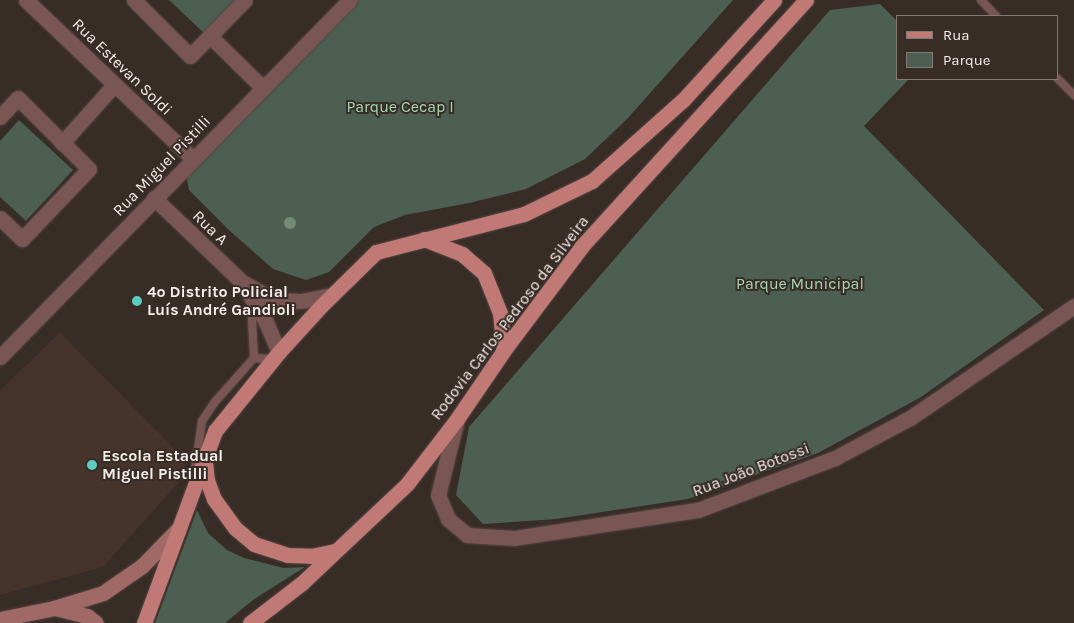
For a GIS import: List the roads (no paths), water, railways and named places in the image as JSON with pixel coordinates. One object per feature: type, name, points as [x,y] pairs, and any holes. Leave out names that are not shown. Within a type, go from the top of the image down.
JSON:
[{"type":"main road","name":"Rodovia Carlos Pedroso da Silveira","points":[[144,623],[215,432],[276,356],[332,295],[376,252],[524,214],[592,181],[684,99],[774,0]]},
{"type":"main road","name":"Rodovia Carlos Pedroso da Silveira","points":[[250,623],[302,584],[334,551],[407,484],[457,419],[504,350],[582,246],[806,0]]},
{"type":"main road","points":[[424,239],[462,254],[484,273],[500,313],[504,350]]},
{"type":"main road","points":[[204,458],[207,480],[214,500],[235,528],[254,544],[287,555],[311,556],[334,551]]},
{"type":"main road","points":[[0,619],[54,608],[103,593],[142,566],[178,529]]},
{"type":"main road","points":[[54,608],[87,616],[96,623]]},
{"type":"street","name":"Rua Estevan Soldi","points":[[26,0],[193,159]]},
{"type":"street","points":[[134,0],[190,56],[245,0]]},
{"type":"street","name":"Rua Miguel Pistilli","points":[[0,357],[350,0]]},
{"type":"street","points":[[210,36],[263,88]]},
{"type":"street","points":[[62,143],[114,85]]},
{"type":"street","points":[[0,117],[18,98],[89,169],[22,240],[0,218]]},
{"type":"street","name":"Rua A","points":[[154,198],[242,282],[274,300],[301,301],[332,295]]},
{"type":"street","name":"Rua A","points":[[242,282],[266,322],[276,356]]},
{"type":"street","name":"Rua João Botossi","points":[[457,419],[438,495],[448,519],[467,535],[514,538],[698,510],[834,458],[910,418],[1074,306]]},
{"type":"lane","points":[[980,0],[995,15]]},
{"type":"lane","points":[[1059,80],[1074,95]]},
{"type":"lane","points":[[250,298],[254,358]]},
{"type":"lane","points":[[192,493],[202,421],[242,368],[254,358],[276,356]]},
{"type":"place","name":"4º Distrito Policial Luís André Gandioli","points":[[137,301]]},
{"type":"place","name":"Escola Estadual Miguel Pistilli","points":[[92,465]]},
{"type":"park label","name":"Parque Cecap I","points":[[400,107]]},
{"type":"park label","name":"Parque Municipal","points":[[800,284]]}]
